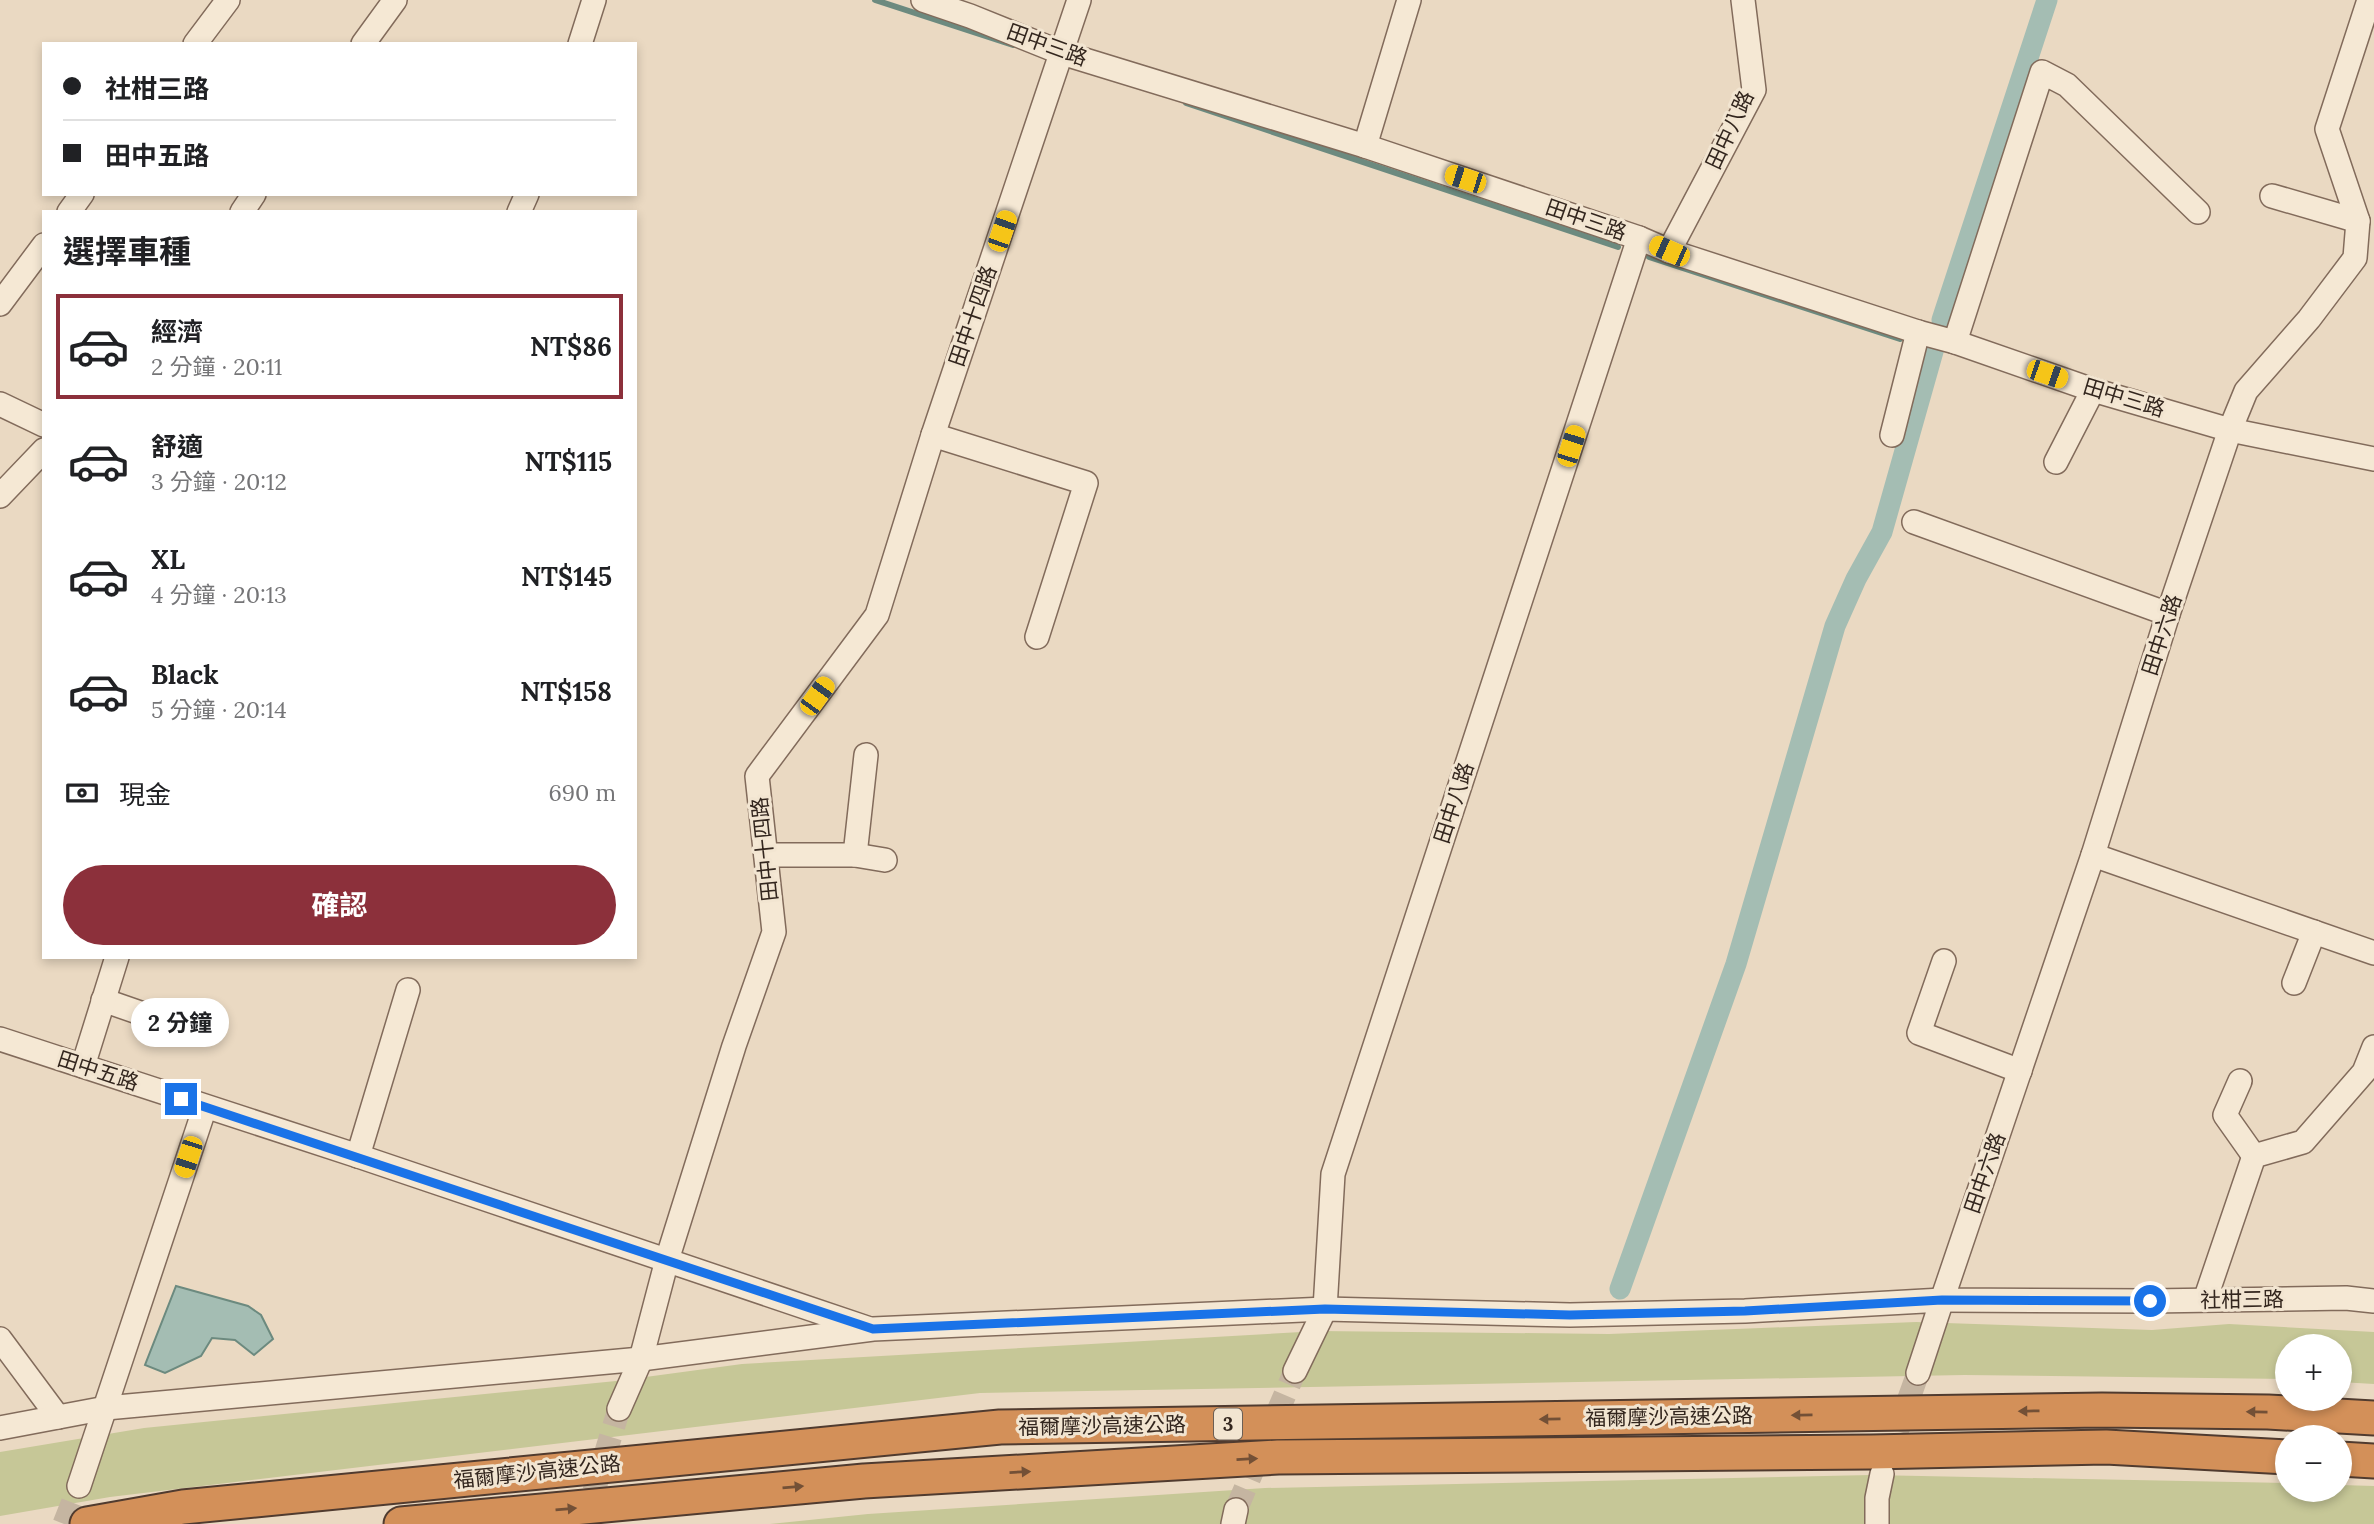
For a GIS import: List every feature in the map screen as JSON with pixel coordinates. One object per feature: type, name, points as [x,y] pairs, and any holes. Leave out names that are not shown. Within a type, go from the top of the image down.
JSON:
[{"type":"highway","name":"福爾摩沙高速公路","points":[[87,1524],[183,1507],[1000,1427],[2102,1410],[2268,1412],[2374,1418]]},
{"type":"highway","name":"福爾摩沙高速公路","points":[[401,1524],[864,1481],[1278,1457],[1871,1452],[2106,1447],[2275,1456]]},
{"type":"highway","points":[[2352,1460],[2374,1461]]},
{"type":"street","points":[[196,42],[228,0]]},
{"type":"street","points":[[364,42],[395,0]]},
{"type":"street","points":[[581,42],[594,0]]},
{"type":"street","name":"田中三路","points":[[923,0],[1062,52],[1365,146],[1639,238],[1669,251],[1955,342],[2093,390],[2230,430],[2374,459]]},
{"type":"street","name":"田中十四路","points":[[619,1409],[641,1359],[667,1260],[734,1046],[774,932],[757,776],[877,615],[933,435],[1079,0]]},
{"type":"street","points":[[1365,146],[1409,0]]},
{"type":"street","name":"田中八路","points":[[1669,251],[1754,90],[1742,0]]},
{"type":"street","name":"田中六路","points":[[1918,1374],[2093,855],[2168,614],[2230,430],[2246,391],[2309,319],[2355,258],[2358,220],[2327,129],[2369,0]]},
{"type":"street","points":[[1955,342],[2042,72],[2067,85],[2198,212]]},
{"type":"street","points":[[2272,197],[2358,220]]},
{"type":"street","name":"田中八路","points":[[1295,1371],[1325,1309],[1333,1174],[1639,238]]},
{"type":"street","points":[[0,304],[42,249]]},
{"type":"street","points":[[1892,435],[1918,332]]},
{"type":"street","points":[[2056,462],[2093,390]]},
{"type":"street","points":[[0,404],[42,424]]},
{"type":"street","points":[[933,435],[1086,483],[1037,637]]},
{"type":"street","points":[[0,496],[42,452]]},
{"type":"street","points":[[1914,522],[2168,614]]},
{"type":"street","points":[[855,855],[866,755]]},
{"type":"street","points":[[766,855],[855,855],[885,860]]},
{"type":"street","points":[[2093,855],[2374,953]]},
{"type":"street","points":[[2294,983],[2314,932]]},
{"type":"street","points":[[83,1066],[116,959]]},
{"type":"street","points":[[1944,961],[1919,1032],[2020,1071]]},
{"type":"street","points":[[358,1156],[408,990]]},
{"type":"street","points":[[103,1000],[175,1025]]},
{"type":"street","name":"田中五路","points":[[0,1039],[873,1329]]},
{"type":"street","points":[[2254,1156],[2303,1142],[2364,1072],[2374,1047]]},
{"type":"street","points":[[2240,1081],[2225,1115],[2254,1156]]},
{"type":"street","points":[[79,1486],[205,1107]]},
{"type":"street","points":[[2205,1300],[2254,1156]]},
{"type":"street","points":[[2346,1298],[2374,1281]]},
{"type":"street","name":"社柑三路","points":[[0,1428],[106,1408],[641,1359],[873,1329],[1325,1309],[1570,1315],[1745,1311],[1942,1300],[2346,1298],[2374,1301]]},
{"type":"street","points":[[0,1339],[58,1417]]},
{"type":"street","points":[[1877,1524],[1877,1498],[1882,1474]]},
{"type":"green space","points":[[1916,1322],[2152,1330],[2229,1324],[2374,1332],[2374,1384],[2352,1383],[2352,1334],[2275,1334],[2275,1379],[1964,1375],[980,1393],[110,1497],[0,1516],[0,1452],[144,1428],[616,1381],[742,1364],[1319,1331],[1609,1334]]},
{"type":"green space","points":[[1871,1475],[2275,1483],[2275,1502],[2352,1502],[2352,1485],[2374,1486],[2374,1524],[770,1524],[868,1514],[1265,1488]]},
{"type":"shaded area","points":[[176,1286],[248,1306],[261,1315],[273,1339],[254,1355],[235,1340],[212,1338],[201,1356],[165,1373],[145,1365]]},
{"type":"waterway","points":[[875,0],[1013,45]]},
{"type":"waterway","points":[[1942,320],[2047,0]]},
{"type":"waterway","points":[[1186,103],[1618,247]]},
{"type":"waterway","points":[[1649,257],[1900,339]]},
{"type":"waterway","points":[[1620,1289],[1736,964],[1835,626],[1856,579],[1882,532],[1934,348]]},
{"type":"tunnel","points":[[1236,1510],[1295,1371]]},
{"type":"tunnel","points":[[1886,1463],[1918,1373]]},
{"type":"tunnel","points":[[584,1524],[619,1409]]},
{"type":"tunnel","points":[[64,1524],[79,1486]]},
{"type":"route","points":[[181,1099],[873,1329],[1325,1309],[1570,1315],[1745,1311],[1942,1300],[2150,1301]]}]
